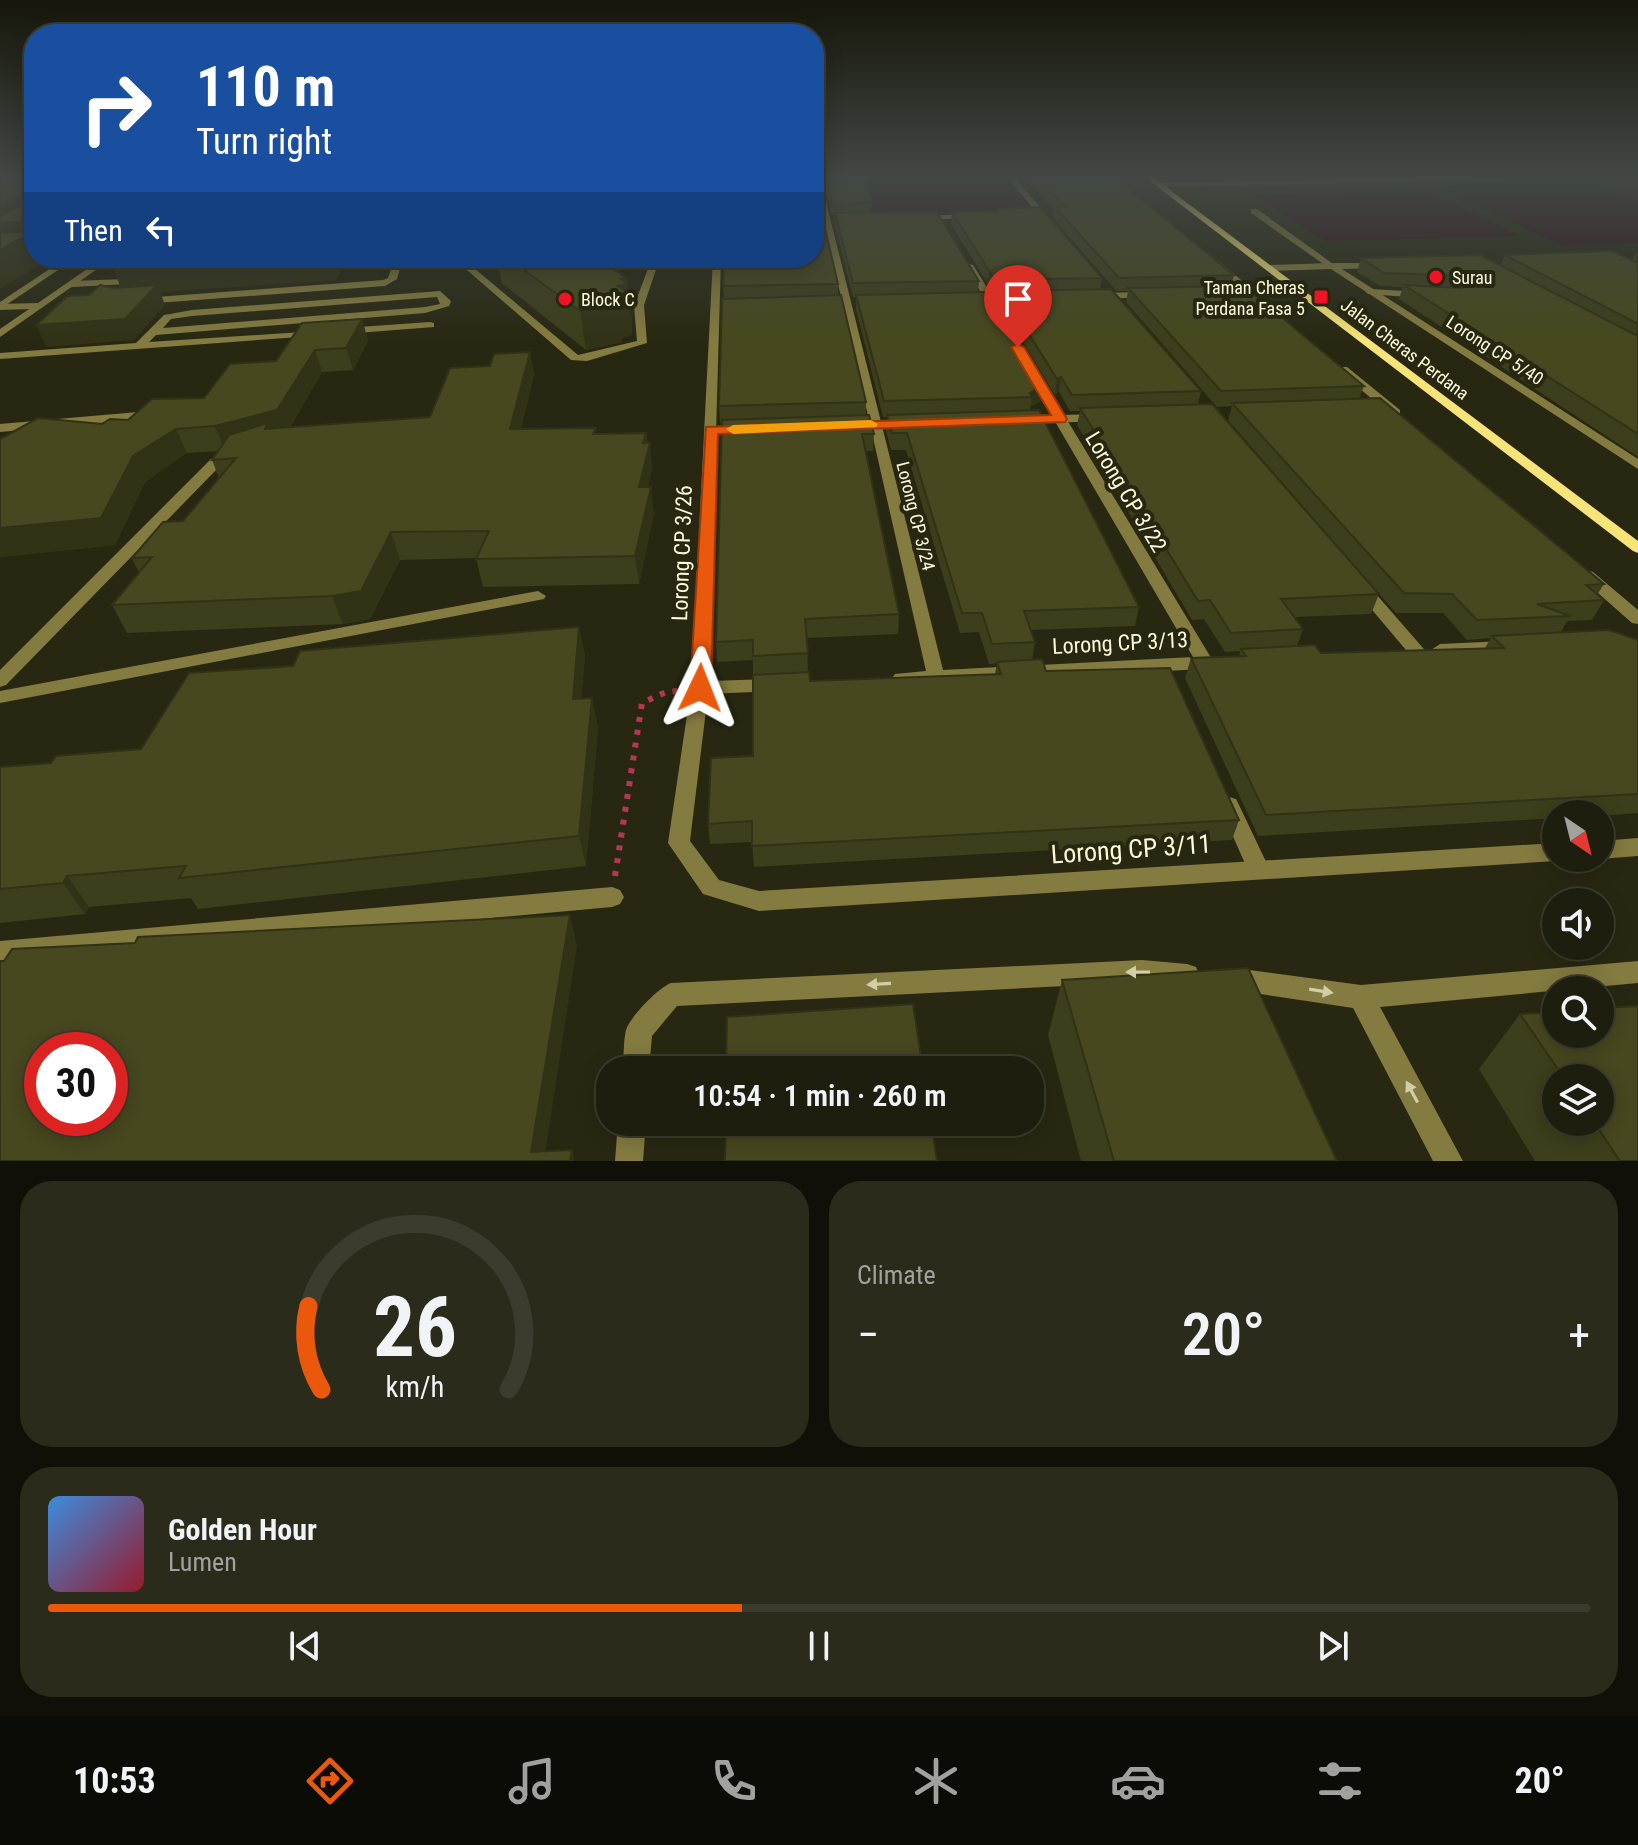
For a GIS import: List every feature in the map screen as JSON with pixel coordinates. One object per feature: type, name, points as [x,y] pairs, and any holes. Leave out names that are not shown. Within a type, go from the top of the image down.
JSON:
[{"type":"street","name":"Lorong CP 3/24","points":[[835,232],[846,302],[936,676]]},
{"type":"street","name":"Jalan Cheras Perdana","points":[[1222,232],[1638,548]]},
{"type":"street","name":"Lorong CP 5/40","points":[[1284,232],[1638,465]]},
{"type":"street","points":[[1207,255],[1263,303]]},
{"type":"street","points":[[965,258],[1005,326]]},
{"type":"street","points":[[1269,268],[1390,265]]},
{"type":"street","points":[[0,306],[57,268]]},
{"type":"street","points":[[0,334],[95,268]]},
{"type":"street","points":[[139,301],[385,283],[392,279],[396,268]]},
{"type":"street","points":[[469,268],[575,358],[587,358],[642,343],[639,305],[652,268]]},
{"type":"street","name":"Lorong CP 3/26","points":[[711,887],[679,843],[700,688],[718,430],[722,306],[718,268]]},
{"type":"street","points":[[112,298],[137,273]]},
{"type":"street","points":[[483,280],[496,277]]},
{"type":"street","points":[[72,284],[125,282]]},
{"type":"street","points":[[1103,285],[1122,308]]},
{"type":"street","points":[[618,290],[639,305]]},
{"type":"street","points":[[1371,292],[1427,295]]},
{"type":"street","points":[[1236,293],[1251,293]]},
{"type":"street","points":[[139,346],[168,317],[192,313],[440,294],[446,301],[444,306],[425,310],[154,332]]},
{"type":"street","points":[[1081,297],[1158,295]]},
{"type":"street","points":[[973,299],[1004,299]]},
{"type":"street","points":[[831,302],[862,301]]},
{"type":"street","points":[[0,306],[40,306]]},
{"type":"street","points":[[337,332],[430,325]]},
{"type":"street","points":[[0,356],[322,333]]},
{"type":"street","points":[[1332,360],[1402,418]]},
{"type":"street","name":"Lorong CP 3/22","points":[[1029,366],[1205,663]]},
{"type":"street","points":[[1367,409],[1390,408]]},
{"type":"street","points":[[0,428],[138,416]]},
{"type":"street","points":[[1014,421],[1106,418]]},
{"type":"street","points":[[860,425],[890,424]]},
{"type":"street","points":[[0,681],[216,462],[250,446]]},
{"type":"street","points":[[1579,569],[1638,619]]},
{"type":"street","points":[[1356,581],[1417,652]]},
{"type":"street","points":[[0,697],[174,666],[421,615],[538,596]]},
{"type":"street","points":[[1387,653],[1528,645]]},
{"type":"street","name":"Lorong CP 3/13","points":[[889,679],[1235,661]]},
{"type":"street","points":[[1167,665],[1179,690]]},
{"type":"street","points":[[700,688],[795,684]]},
{"type":"street","points":[[1222,788],[1258,868]]},
{"type":"street","points":[[1614,849],[1638,847]]},
{"type":"street","name":"Lorong CP 3/11","points":[[711,887],[759,901],[1542,853]]},
{"type":"street","points":[[0,952],[612,897]]},
{"type":"street","points":[[637,1056],[639,1031],[671,995],[1142,971],[1244,979],[1361,997],[1638,972]]},
{"type":"street","points":[[1244,979],[1256,1007]]},
{"type":"street","points":[[1361,997],[1449,1161]]},
{"type":"street","points":[[629,1161],[631,1136]]},
{"type":"path","points":[[612,897],[642,703],[666,692],[700,688]]},
{"type":"shaded area","points":[[1312,232],[1513,232],[1521,236],[1326,241]]},
{"type":"shaded area","points":[[1534,232],[1638,232],[1638,243],[1561,245]]},
{"type":"building","points":[[24,232],[24,237],[0,250],[0,233]]},
{"type":"building","points":[[826,232],[838,284],[723,286],[724,268],[824,268]]},
{"type":"building","points":[[840,232],[949,232],[979,281],[853,283]]},
{"type":"building","points":[[965,232],[1062,232],[1102,278],[995,280]]},
{"type":"building","points":[[1078,232],[1181,232],[1234,275],[1119,278]]},
{"type":"building","points":[[1612,251],[1638,263],[1638,324],[1505,255]]},
{"type":"building","points":[[1480,255],[1638,336],[1638,434],[1404,285],[1462,288],[1470,283],[1469,280],[1462,276],[1384,273],[1361,258]]},
{"type":"building","points":[[522,268],[612,268],[627,278],[621,279],[628,284],[618,286],[629,293],[625,295],[628,297],[613,300],[617,303],[580,311]]},
{"type":"building","points":[[100,285],[114,288],[157,285],[125,319],[36,325],[68,296],[89,295]]},
{"type":"building","points":[[1244,286],[1364,386],[1221,391],[1128,288]]},
{"type":"building","points":[[1111,289],[1201,391],[1072,395],[1061,377],[1057,379],[1002,291]]},
{"type":"building","points":[[986,292],[1043,386],[1030,393],[1032,397],[884,401],[856,295]]},
{"type":"building","points":[[841,295],[866,402],[719,406],[722,299]]},
{"type":"building","points":[[362,319],[346,348],[315,350],[277,410],[215,426],[176,429],[133,456],[101,518],[0,528],[0,439],[38,418],[102,424],[110,419],[128,420],[152,399],[204,398],[230,364],[276,361],[302,323]]},
{"type":"building","points":[[530,352],[510,429],[596,428],[593,434],[646,433],[643,443],[650,443],[639,487],[651,487],[635,556],[476,559],[489,531],[391,532],[361,591],[332,596],[112,605],[152,557],[132,558],[163,522],[183,521],[236,458],[212,460],[229,435],[268,423],[265,429],[430,417],[450,368],[490,366],[494,354]]},
{"type":"building","points":[[1380,398],[1604,584],[1586,585],[1604,600],[1537,604],[1570,616],[1477,620],[1452,594],[1404,593],[1232,403]]},
{"type":"building","points":[[1212,404],[1379,594],[1281,599],[1303,629],[1231,633],[1210,600],[1198,601],[1080,408]]},
{"type":"building","points":[[1039,410],[1139,607],[1024,611],[1035,642],[992,644],[982,613],[962,613],[907,433],[892,433],[887,415]]},
{"type":"building","points":[[869,415],[874,434],[862,434],[899,614],[805,619],[808,653],[753,656],[753,640],[716,642],[722,420]]},
{"type":"building","points":[[579,627],[573,699],[592,698],[579,836],[179,878],[186,866],[67,876],[63,883],[0,889],[0,767],[51,763],[56,756],[141,749],[189,673],[293,666],[300,651]]},
{"type":"building","points":[[1609,630],[1638,640],[1638,794],[1266,815],[1191,658],[1246,656],[1241,649],[1315,645],[1321,653],[1504,648],[1492,636]]},
{"type":"building","points":[[1042,659],[1046,671],[1170,668],[1239,820],[752,846],[752,821],[708,824],[711,758],[753,756],[753,675],[809,672],[810,681],[1001,674],[997,662]]},
{"type":"building","points":[[570,915],[531,1152],[572,1150],[570,1161],[0,1161],[0,961],[4,961],[12,949],[135,943],[138,937]]},
{"type":"building","points":[[1248,968],[1337,1161],[1114,1161],[1062,980]]},
{"type":"building","points":[[913,1004],[921,1056],[726,1056],[727,1017]]},
{"type":"building","points":[[1638,1006],[1638,1161],[1620,1161],[1603,1136],[1614,1136],[1614,1064],[1554,1064],[1543,1048],[1614,1048],[1614,1007]]},
{"type":"building","points":[[1542,1013],[1542,1046],[1520,1014]]},
{"type":"building","points":[[726,1136],[933,1136],[937,1161],[725,1161]]},
{"type":"slow traffic","points":[[733,429],[871,424]]},
{"type":"place","name":"Surau","points":[[1436,277]]},
{"type":"place","name":"Taman Cheras Perdana Fasa 5","points":[[1321,297]]},
{"type":"place","name":"Block C","points":[[565,299]]},
{"type":"route","points":[[700,688],[711,430],[1060,419],[1018,347]]}]
